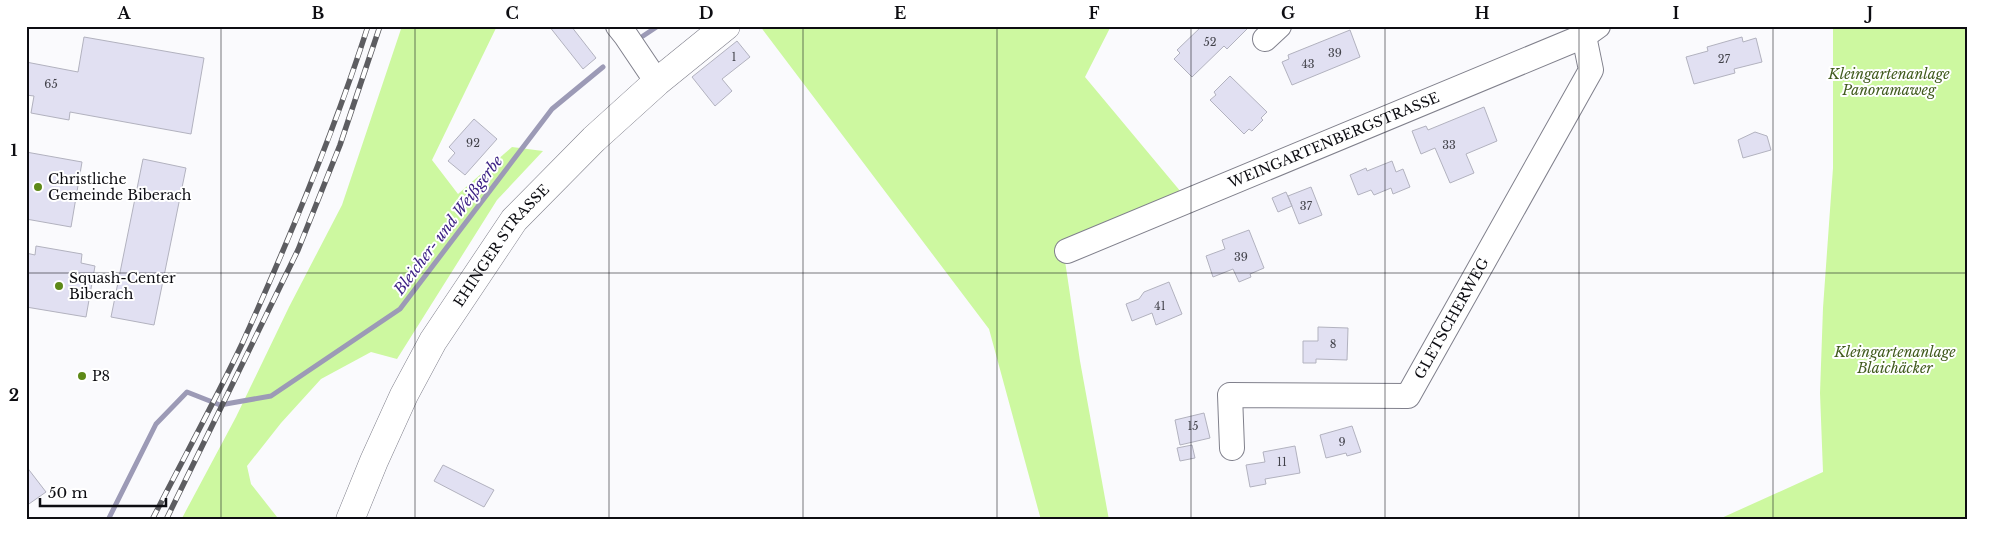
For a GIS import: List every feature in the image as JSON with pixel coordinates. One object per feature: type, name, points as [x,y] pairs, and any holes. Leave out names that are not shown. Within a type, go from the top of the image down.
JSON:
[{"type":"main road","name":"EHINGER STRASSE","points":[[350,520],[400,403],[433,341],[514,220],[594,138],[657,82],[726,26]]},
{"type":"street","points":[[618,26],[657,82]]},
{"type":"street","name":"WEINGARTENBERGSTRASSE","points":[[1068,251],[1591,31]]},
{"type":"street","name":"GLETSCHERWEG","points":[[1232,448],[1230,395],[1408,396],[1590,70],[1591,31]]},
{"type":"green space","points":[[402,26],[497,26],[432,160],[458,194],[512,147],[543,151],[497,200],[397,359],[371,352],[321,379],[281,423],[247,466],[251,484],[277,517],[274,520],[181,520],[236,417],[289,307],[342,205]]},
{"type":"green space","points":[[760,26],[1111,26],[1085,77],[1181,192],[1062,241],[1080,361],[1109,520],[1041,520],[989,329]]},
{"type":"green space","name":"Kleingartenanlage Blaichäcker","points":[[1833,26],[1968,26],[1968,520],[1717,520],[1823,472],[1820,393],[1823,308],[1833,168]]},
{"type":"building","points":[[549,26],[571,26],[596,58],[583,69]]},
{"type":"building","points":[[1202,26],[1250,26],[1227,49],[1224,46],[1192,77],[1174,59],[1180,53],[1177,50]]},
{"type":"building","points":[[1350,30],[1360,57],[1292,85],[1282,62],[1289,59],[1288,55]]},
{"type":"building","points":[[84,37],[204,58],[191,134],[70,112],[69,120],[31,113],[34,96],[26,95],[26,62],[78,72]]},
{"type":"building","points":[[1742,37],[1743,42],[1756,38],[1762,62],[1734,69],[1735,73],[1694,84],[1686,57],[1708,51],[1707,47]]},
{"type":"building","points":[[737,41],[750,57],[722,79],[732,91],[715,106],[692,77]]},
{"type":"building","points":[[1230,76],[1267,112],[1261,118],[1263,120],[1252,131],[1249,129],[1244,134],[1210,100],[1216,95],[1214,92]]},
{"type":"building","points":[[1484,107],[1497,141],[1466,154],[1474,173],[1450,183],[1435,148],[1421,154],[1412,131],[1426,126],[1428,130]]},
{"type":"building","points":[[474,119],[497,139],[465,175],[448,161],[455,153],[449,147]]},
{"type":"building","points":[[1755,132],[1767,136],[1771,150],[1743,158],[1738,140]]},
{"type":"building","points":[[26,152],[82,162],[71,227],[26,219]]},
{"type":"building","points":[[143,159],[186,168],[154,325],[111,317]]},
{"type":"building","points":[[1392,161],[1396,172],[1403,169],[1410,187],[1393,194],[1391,188],[1374,195],[1371,190],[1358,195],[1350,175],[1366,168],[1367,171]]},
{"type":"building","points":[[1311,187],[1322,215],[1299,224],[1288,196]]},
{"type":"building","points":[[1286,192],[1292,206],[1278,212],[1272,198]]},
{"type":"building","points":[[1249,230],[1264,268],[1250,274],[1251,277],[1239,282],[1233,269],[1213,277],[1206,256],[1225,249],[1222,240]]},
{"type":"building","name":"Squash-Center Biberach","points":[[36,246],[82,254],[81,263],[95,266],[86,317],[26,307],[26,253],[35,255]]},
{"type":"building","points":[[1169,282],[1182,314],[1156,325],[1152,313],[1132,321],[1126,304],[1139,299],[1144,292]]},
{"type":"building","points":[[1318,327],[1348,328],[1347,360],[1316,359],[1316,363],[1303,363],[1303,341],[1318,341]]},
{"type":"building","points":[[1204,413],[1210,438],[1180,445],[1175,420]]},
{"type":"building","points":[[1352,426],[1361,452],[1347,456],[1346,453],[1326,458],[1320,435]]},
{"type":"building","points":[[1192,445],[1195,458],[1180,461],[1177,448]]},
{"type":"building","points":[[1295,446],[1300,473],[1265,479],[1266,484],[1250,487],[1246,465],[1265,462],[1263,452]]},
{"type":"building","points":[[443,465],[494,490],[484,507],[434,481]]},
{"type":"building","points":[[26,466],[46,492],[26,506]]},
{"type":"waterway","name":"Bleicher- und Weißgerbe","points":[[643,36],[658,26]]},
{"type":"waterway","name":"Bleicher- und Weißgerbe","points":[[108,520],[156,424],[187,392],[220,405],[271,396],[400,309],[552,109],[603,67]]},
{"type":"railway","points":[[152,520],[242,344],[325,147],[368,26]]},
{"type":"railway","points":[[166,520],[298,250],[340,145],[380,26]]},
{"type":"place","name":"Christliche Gemeinde Biberach","points":[[38,187]]},
{"type":"place","name":"Squash-Center Biberach","points":[[59,286]]},
{"type":"place","name":"P8","points":[[82,376]]},
{"type":"park label","name":"Kleingartenanlage Panoramaweg","points":[[1889,82]]}]
